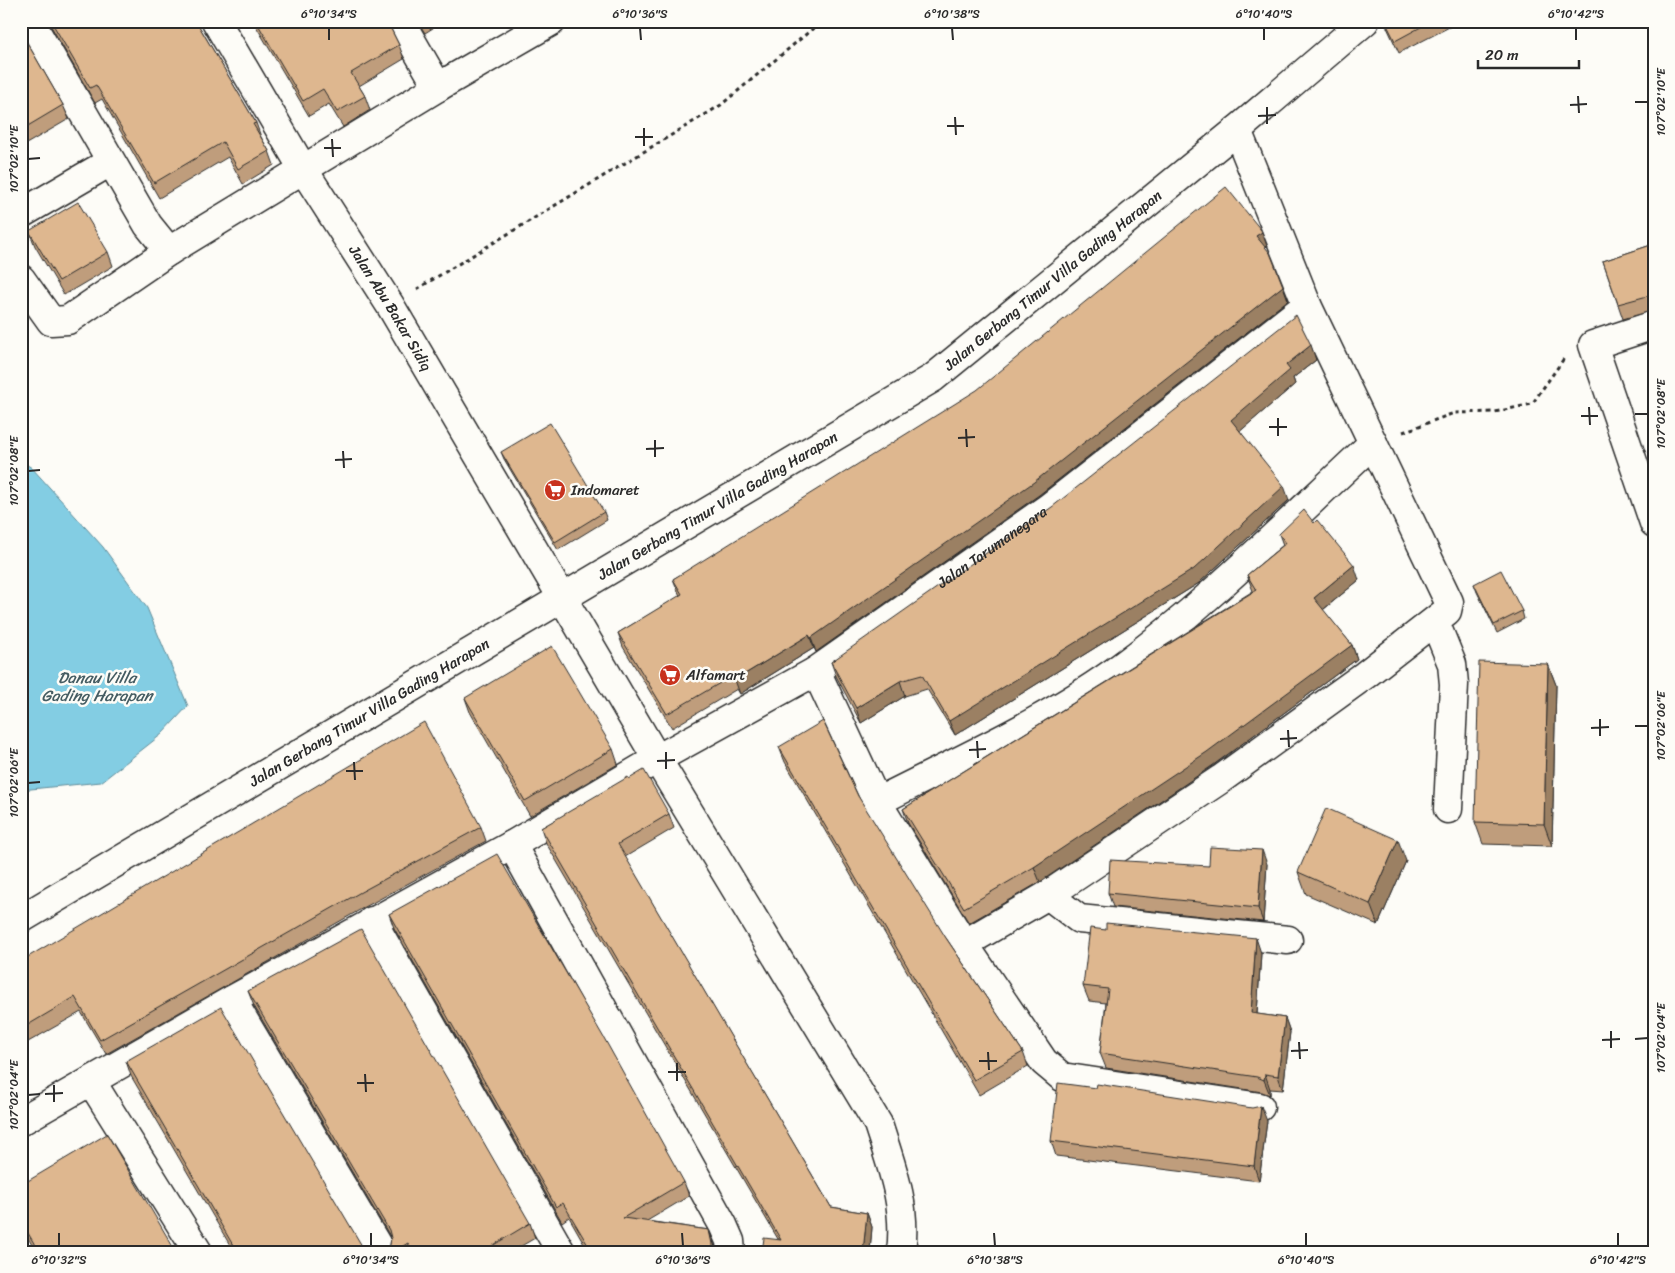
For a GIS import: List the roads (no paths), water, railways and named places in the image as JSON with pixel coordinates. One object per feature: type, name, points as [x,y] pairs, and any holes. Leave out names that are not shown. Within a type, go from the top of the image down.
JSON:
[{"type":"street","points":[[30,21],[148,225],[169,251]]},
{"type":"street","name":"Jalan Abu Bakar Sidiq","points":[[216,21],[302,169],[390,305],[564,597],[657,759],[878,1124],[898,1188],[904,1223],[901,1252]]},
{"type":"street","points":[[400,21],[438,87]]},
{"type":"street","points":[[21,279],[51,321],[68,320],[169,251],[438,87],[552,21]]},
{"type":"street","name":"Jalan Gerbang Timur Villa Gading Harapan","points":[[21,920],[933,378],[1237,130],[1365,21]]},
{"type":"street","points":[[964,944],[1048,895],[1221,779],[1435,622],[1447,611],[1449,602],[1307,305],[1237,130]]},
{"type":"street","points":[[21,214],[110,162]]},
{"type":"street","name":"Jalan Tarumanegara","points":[[21,1121],[372,921],[512,846],[657,759],[816,671],[1048,508],[1307,305]]},
{"type":"street","points":[[1654,325],[1593,345],[1654,523]]},
{"type":"street","points":[[878,802],[1049,712],[1124,665],[1174,625],[1233,573],[1373,443]]},
{"type":"street","points":[[1435,622],[1452,664],[1454,684],[1448,809]]},
{"type":"street","points":[[816,671],[878,802],[964,944],[1044,1062],[1062,1077],[1260,1107]]},
{"type":"street","points":[[512,846],[723,1224],[730,1241],[731,1252]]},
{"type":"street","points":[[1048,895],[1079,919],[1288,940]]},
{"type":"street","points":[[372,921],[561,1252]]},
{"type":"street","points":[[232,1000],[381,1252]]},
{"type":"street","points":[[91,1082],[198,1252]]},
{"type":"water","name":"Danau Villa Gading Harapan","points":[[21,461],[32,468],[103,547],[147,608],[188,706],[162,734],[101,782],[21,790]]},
{"type":"place","name":"Indomaret","points":[[555,490]]},
{"type":"place","name":"Alfamart","points":[[670,675]]}]
